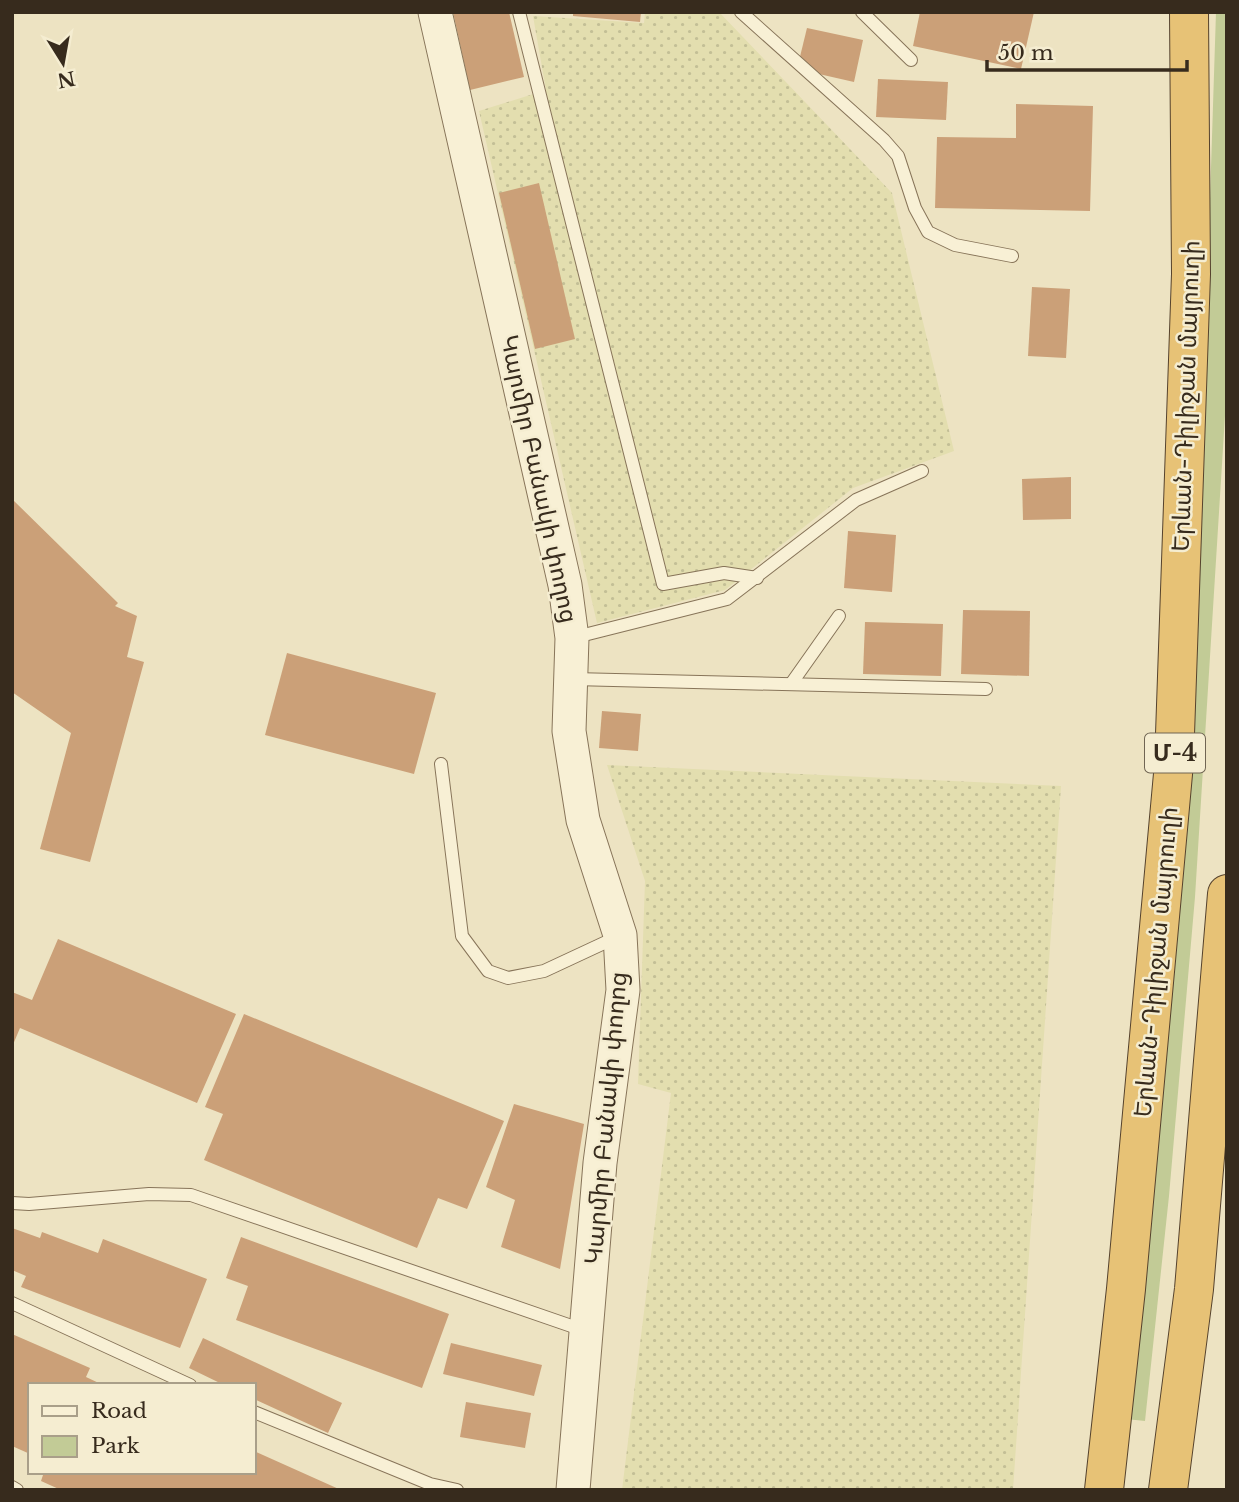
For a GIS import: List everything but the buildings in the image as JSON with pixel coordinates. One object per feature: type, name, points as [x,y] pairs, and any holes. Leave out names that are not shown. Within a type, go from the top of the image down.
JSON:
[{"type":"highway","name":"Երևան-Դիլիջան մայրուղի","points":[[1104,1490],[1126,1289],[1174,763],[1191,274],[1189,12]]},
{"type":"highway","points":[[1168,1490],[1194,1289],[1227,894]]},
{"type":"street","name":"Կարմիր Բանակի փողոց","points":[[435,12],[565,585],[572,638],[573,679],[569,731],[583,820],[620,935],[623,990],[600,1164],[573,1490]]},
{"type":"lane","points":[[519,12],[663,584],[724,573],[757,578]]},
{"type":"lane","points":[[741,12],[884,140],[898,156],[915,208],[928,232],[955,244],[1012,256]]},
{"type":"lane","points":[[862,12],[911,60]]},
{"type":"lane","points":[[572,638],[727,598],[757,578],[823,523],[856,500],[922,471]]},
{"type":"lane","points":[[790,684],[839,616]]},
{"type":"lane","points":[[573,679],[986,689]]},
{"type":"lane","points":[[441,764],[462,936],[471,952],[488,971],[508,978],[544,971],[620,935]]},
{"type":"lane","points":[[12,1203],[29,1204],[149,1194],[191,1195],[279,1223],[536,1317],[587,1331]]},
{"type":"lane","points":[[12,1303],[186,1383]]},
{"type":"lane","points":[[256,1413],[418,1479],[457,1490]]},
{"type":"lane","points":[[12,1487],[17,1490]]},
{"type":"shaded area","points":[[645,12],[719,12],[892,193],[954,451],[853,488],[725,590],[597,623],[479,111],[546,90],[533,16],[644,23]]},
{"type":"shaded area","points":[[607,765],[1061,786],[1013,1490],[622,1490],[671,1093],[638,1084],[645,881]]},
{"type":"green space","points":[[1216,12],[1227,12],[1227,384],[1195,897],[1169,1196],[1145,1421],[1126,1419],[1207,293]]}]
